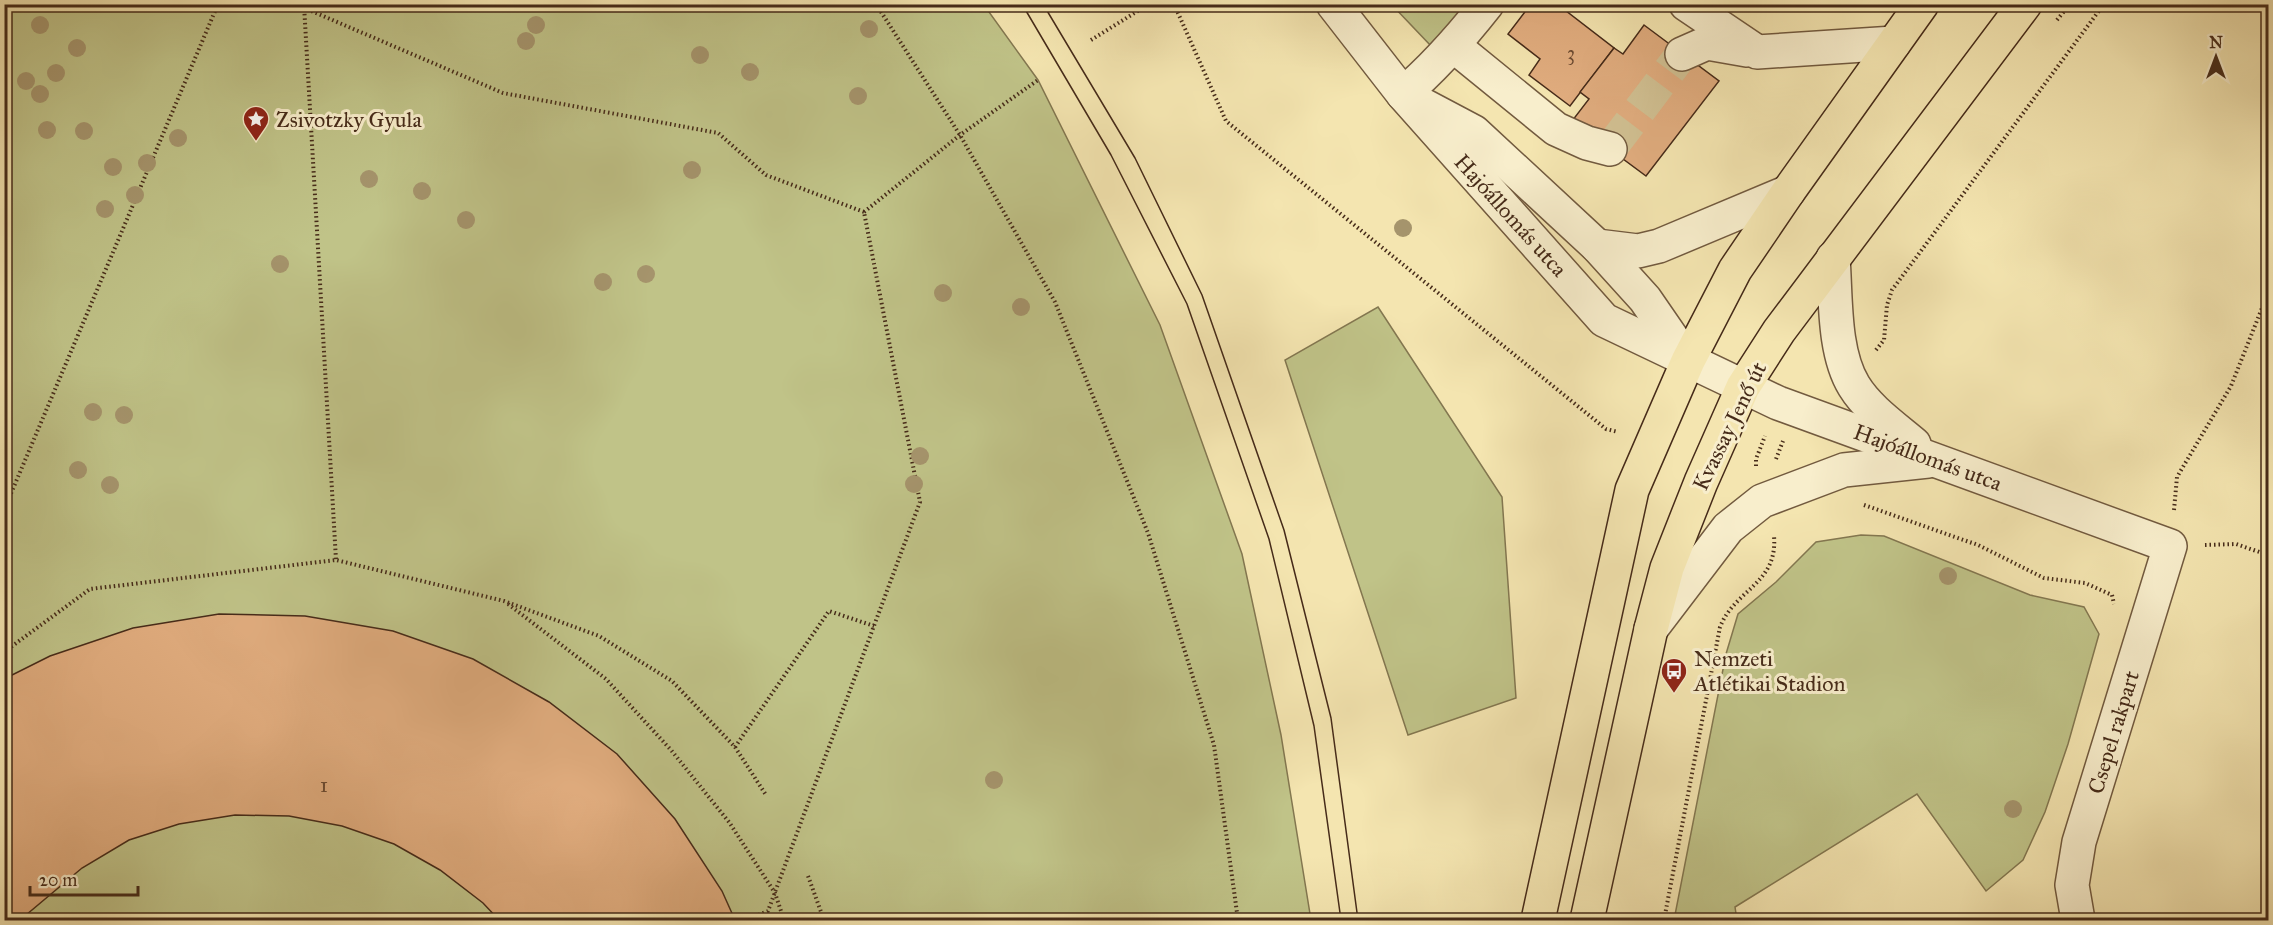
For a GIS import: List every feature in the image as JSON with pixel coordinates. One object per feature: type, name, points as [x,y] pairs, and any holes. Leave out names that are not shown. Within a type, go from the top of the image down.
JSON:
[{"type":"main road","points":[[1538,921],[1632,490],[1688,361],[1735,270],[1922,4]]},
{"type":"main road","name":"Kvassay Jenő út","points":[[1587,921],[1651,629],[1667,568],[1701,482],[1743,387],[1779,331],[2025,4]]},
{"type":"street","name":"Hajóállomás utca","points":[[1333,4],[1404,94],[1604,320],[1778,403],[2170,546]]},
{"type":"street","points":[[1404,94],[1430,72],[1454,46],[1487,4]]},
{"type":"street","points":[[1686,4],[1757,52]]},
{"type":"street","points":[[1682,54],[1707,43],[1757,52],[1894,43]]},
{"type":"street","points":[[1454,46],[1556,129],[1587,143],[1610,149]]},
{"type":"street","name":"Hajóállomás utca","points":[[1404,94],[1474,132],[1597,246],[1645,299],[1688,361]]},
{"type":"street","points":[[1597,246],[1638,251],[1659,246],[1788,192]]},
{"type":"street","points":[[1833,258],[1840,343],[1845,366],[1854,387],[1884,420],[1935,460]]},
{"type":"street","points":[[1651,629],[1728,528],[1762,501],[1844,470],[1935,460]]},
{"type":"street","name":"Csepel rakpart","points":[[2078,921],[2072,885],[2079,842],[2170,546]]},
{"type":"path","points":[[4,510],[218,4]]},
{"type":"path","points":[[296,4],[503,93],[718,134],[766,175],[864,212]]},
{"type":"path","points":[[876,4],[960,135],[1055,302],[1148,533],[1214,745],[1238,921]]},
{"type":"path","points":[[1091,40],[1149,4]]},
{"type":"path","points":[[1174,4],[1226,121],[1606,429]]},
{"type":"path","points":[[1878,349],[1884,340],[1887,305],[1892,290],[2104,4]]},
{"type":"path","points":[[304,6],[336,560]]},
{"type":"path","points":[[864,212],[960,135],[1038,80]]},
{"type":"path","points":[[746,921],[768,911],[920,502],[864,212]]},
{"type":"path","points":[[2268,293],[2231,386],[2177,477],[2170,546],[2236,544],[2268,555]]},
{"type":"path","points":[[1861,504],[1978,545],[2044,578],[2085,583],[2112,594],[2116,610]]},
{"type":"path","points":[[1664,921],[1720,627],[1725,614],[1734,603],[1760,581],[1768,568],[1775,548],[1773,528]]},
{"type":"path","points":[[4,652],[90,589],[336,560],[504,601],[599,636],[672,681],[735,747],[766,795]]},
{"type":"path","points":[[504,601],[606,679],[671,750],[729,822],[774,893],[784,921]]},
{"type":"path","points":[[735,747],[829,611],[874,626]]},
{"type":"path","points":[[808,876],[824,921]]},
{"type":"green space","points":[[5,5],[984,5],[1038,80],[1160,325],[1242,554],[1281,735],[1311,920],[5,920]]},
{"type":"green space","points":[[1392,5],[1466,5],[1433,48]]},
{"type":"green space","points":[[1378,307],[1502,497],[1516,698],[1408,735],[1285,360]]},
{"type":"green space","points":[[1861,535],[1884,536],[2030,595],[2084,607],[2099,634],[2068,744],[2045,812],[2023,860],[1986,891],[1917,794],[1735,907],[1737,920],[1674,920],[1726,654],[1738,614],[1776,582],[1816,542]]},
{"type":"building","points":[[1531,4],[1557,4],[1614,48],[1570,106],[1529,75],[1540,59],[1508,34]]},
{"type":"building","points":[[1644,25],[1719,81],[1646,176],[1572,121],[1589,99],[1580,92],[1614,48],[1623,54]]},
{"type":"building","points":[[219,614],[305,616],[393,631],[473,659],[549,702],[617,754],[675,819],[722,891],[735,920],[499,920],[483,903],[440,870],[394,844],[342,826],[289,816],[235,815],[179,824],[129,840],[82,868],[20,920],[4,920],[4,679],[50,656],[133,628]]},
{"type":"tunnel","points":[[1610,149],[1682,54]]},
{"type":"tram line","points":[[1022,4],[1111,155],[1187,304],[1269,539],[1314,726],[1341,920]]},
{"type":"tram line","points":[[1043,4],[1135,158],[1202,295],[1284,530],[1331,718],[1358,920]]},
{"type":"place","name":"Zsivotzky Gyula","points":[[256,142]]},
{"type":"place","name":"Nemzeti Atlétikai Stadion","points":[[1674,694]]}]
